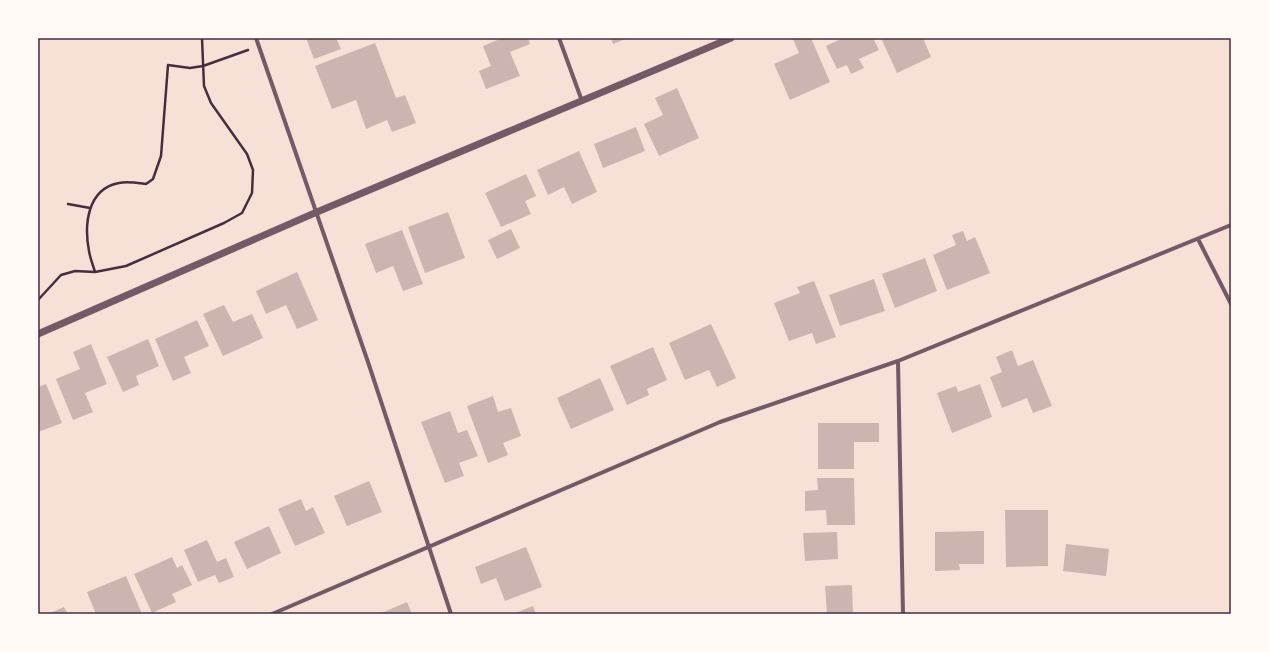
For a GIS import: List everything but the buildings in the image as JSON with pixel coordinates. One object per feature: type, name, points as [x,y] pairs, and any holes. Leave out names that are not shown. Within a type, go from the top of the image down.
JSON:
[{"type":"street","points":[[256,38],[317,212],[451,614]]},
{"type":"street","points":[[559,38],[582,101]]},
{"type":"street","points":[[38,334],[317,212],[730,38]]},
{"type":"street","points":[[272,614],[720,422],[898,361],[1231,225]]},
{"type":"street","points":[[1198,239],[1231,304]]},
{"type":"street","points":[[898,361],[903,614]]},
{"type":"path","points":[[38,300],[61,275],[75,271],[95,272],[126,266],[163,251],[224,223],[242,213],[252,193],[253,170],[247,154],[211,103],[204,86],[202,38]]},
{"type":"path","points":[[95,272],[89,251],[87,225],[90,208],[99,193],[108,186],[120,182],[136,182],[146,184],[152,179],[161,156],[168,65],[190,68],[203,66],[259,46]]},
{"type":"path","points":[[68,204],[90,208]]}]
